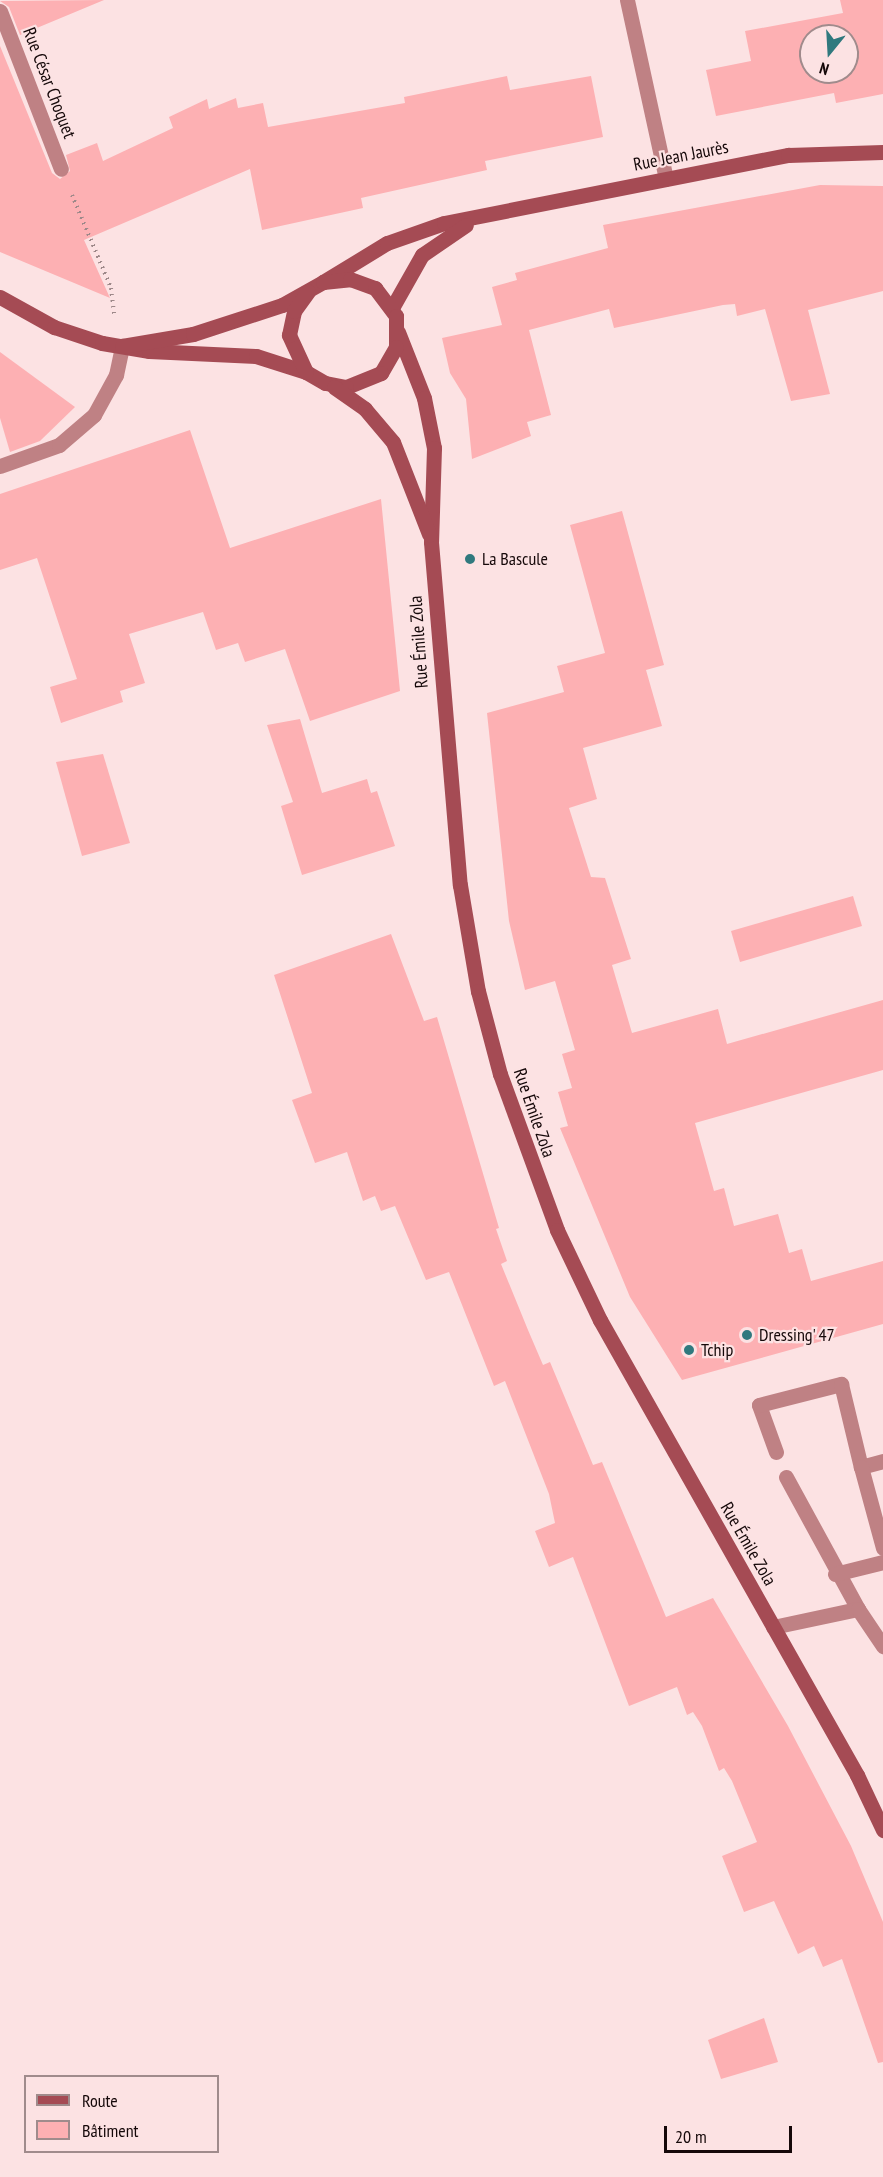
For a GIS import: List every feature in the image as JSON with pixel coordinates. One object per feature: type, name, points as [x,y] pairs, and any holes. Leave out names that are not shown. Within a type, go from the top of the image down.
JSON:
[{"type":"main road","name":"Rue Jean Jaurès","points":[[323,282],[387,243],[436,225],[812,151],[883,152]]},
{"type":"main road","name":"Rue Jean Jaurès","points":[[392,309],[422,255],[442,237],[488,215]]},
{"type":"main road","points":[[122,346],[193,334],[282,305],[323,282],[359,280],[375,288],[392,309],[398,332],[394,354],[381,373],[354,386],[331,386]]},
{"type":"main road","points":[[306,372],[289,335],[294,311],[308,292]]},
{"type":"main road","points":[[0,297],[78,337],[122,346],[248,355],[306,372],[331,386],[364,409],[393,442],[431,542]]},
{"type":"main road","name":"Rue Émile Zola","points":[[398,332],[424,398],[433,439],[431,542],[459,885],[478,991],[500,1074],[534,1174],[585,1290],[883,1830]]},
{"type":"street","points":[[627,0],[666,179]]},
{"type":"street","name":"Rue César Choquet","points":[[0,11],[61,170]]},
{"type":"street","points":[[0,466],[59,445],[94,415],[116,375],[122,346]]},
{"type":"street","points":[[776,1452],[759,1405],[841,1384],[883,1548]]},
{"type":"street","points":[[861,1467],[883,1461]]},
{"type":"street","points":[[786,1477],[835,1574],[883,1646]]},
{"type":"street","points":[[835,1574],[883,1562]]},
{"type":"street","points":[[773,1627],[858,1609]]},
{"type":"path","points":[[61,170],[111,288],[122,346]]},
{"type":"building","points":[[104,0],[20,35],[9,7],[0,1]]},
{"type":"building","points":[[840,0],[883,0],[883,94],[836,103],[834,93],[716,116],[706,70],[751,61],[745,31],[843,13]]},
{"type":"building","points":[[0,46],[52,173],[60,179],[70,171],[66,155],[97,143],[103,161],[173,128],[169,117],[207,99],[209,109],[236,98],[238,108],[263,103],[268,127],[405,103],[404,97],[507,76],[510,90],[591,76],[603,137],[485,161],[487,170],[361,198],[363,208],[262,230],[250,169],[84,240],[110,298],[0,252]]},
{"type":"building","points":[[820,185],[883,186],[883,291],[808,310],[830,394],[791,401],[765,309],[737,316],[735,304],[723,305],[614,328],[609,309],[529,330],[551,415],[527,422],[531,436],[472,459],[466,399],[450,373],[442,338],[502,325],[492,287],[517,280],[515,273],[608,248],[603,225]]},
{"type":"building","points":[[0,352],[75,407],[40,441],[10,452],[0,418]]},
{"type":"building","points":[[190,430],[230,548],[381,499],[400,691],[310,721],[285,649],[245,662],[238,643],[216,650],[203,612],[129,634],[145,683],[120,691],[123,702],[61,723],[50,687],[77,679],[37,558],[0,570],[0,494]]},
{"type":"building","points":[[622,511],[664,665],[646,670],[662,726],[583,748],[597,799],[569,808],[591,877],[605,878],[631,959],[612,965],[632,1033],[718,1009],[727,1044],[883,1000],[883,1070],[695,1123],[714,1191],[724,1188],[734,1226],[778,1214],[789,1253],[802,1249],[811,1281],[883,1261],[883,1324],[682,1380],[630,1297],[560,1128],[568,1126],[558,1092],[572,1088],[562,1054],[575,1050],[555,981],[525,990],[509,921],[487,713],[564,692],[557,666],[605,653],[570,525]]},
{"type":"building","points":[[300,719],[322,793],[367,779],[371,793],[377,791],[395,846],[302,875],[281,806],[293,802],[267,725]]},
{"type":"building","points":[[103,754],[130,843],[82,856],[56,762]]},
{"type":"building","points":[[853,896],[862,926],[740,962],[731,931]]},
{"type":"building","points":[[391,934],[424,1021],[437,1017],[499,1228],[496,1229],[507,1261],[501,1264],[543,1365],[550,1362],[593,1465],[602,1462],[666,1617],[713,1598],[788,1726],[851,1846],[883,1922],[883,2062],[878,2063],[842,1959],[823,1967],[814,1946],[798,1954],[774,1901],[744,1912],[722,1856],[757,1842],[732,1781],[724,1768],[719,1771],[702,1726],[693,1712],[687,1715],[677,1687],[629,1706],[573,1557],[549,1567],[535,1531],[555,1523],[549,1494],[505,1381],[494,1386],[449,1272],[426,1280],[395,1206],[381,1211],[375,1196],[363,1201],[347,1152],[315,1163],[292,1100],[312,1093],[274,975]]},
{"type":"building","points":[[764,2018],[778,2062],[721,2079],[708,2040]]},
{"type":"place","name":"La Bascule","points":[[470,559]]},
{"type":"place","name":"Dressing' 47","points":[[747,1335]]},
{"type":"place","name":"Tchip","points":[[689,1350]]}]
